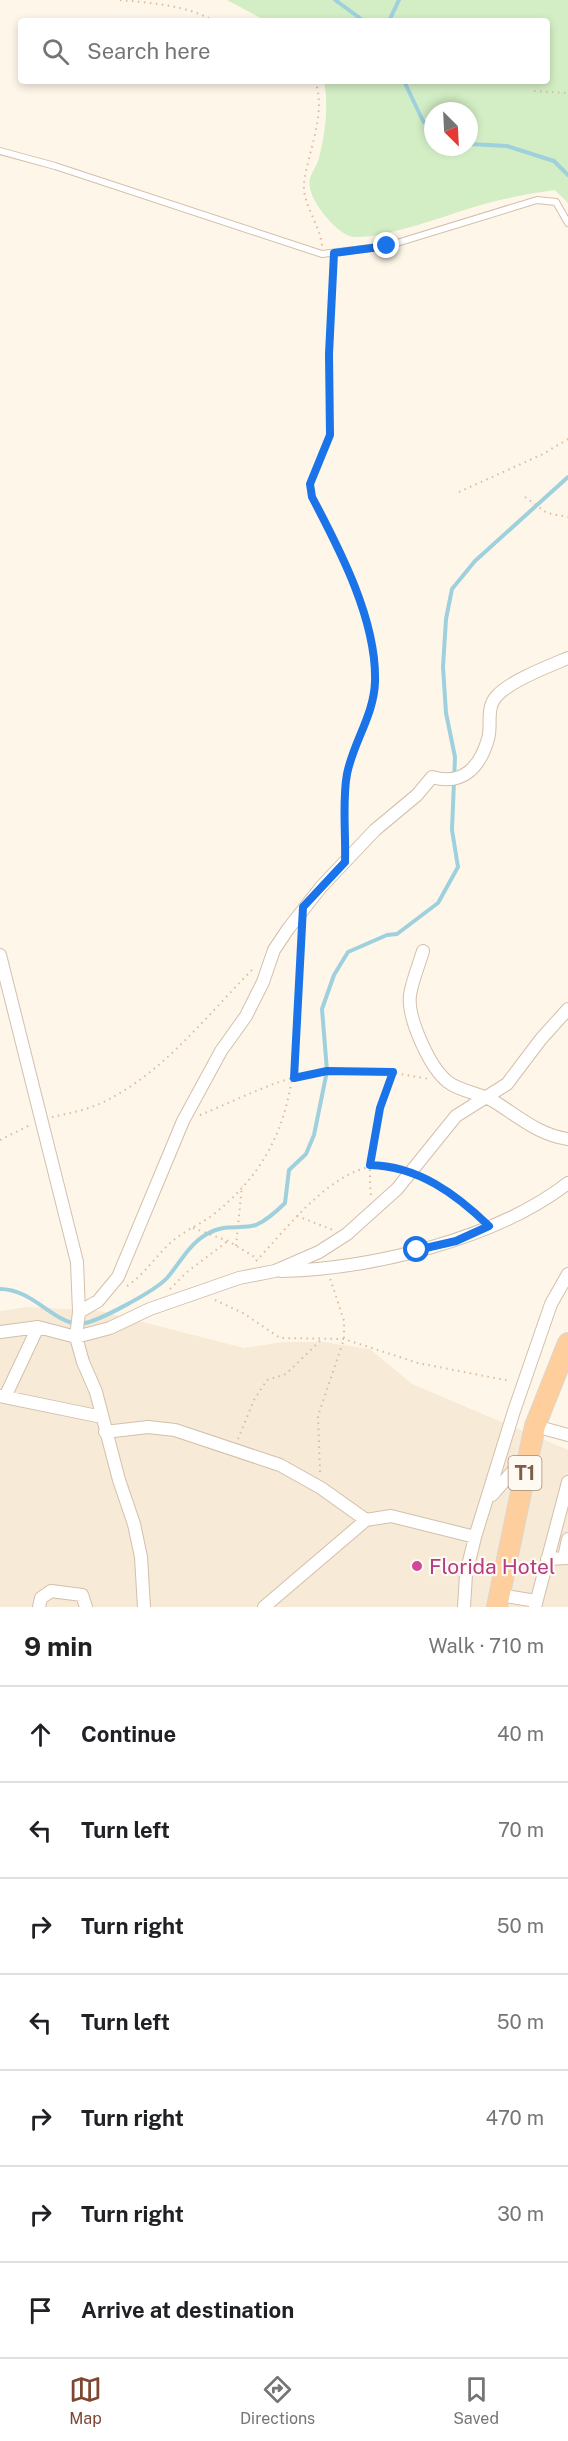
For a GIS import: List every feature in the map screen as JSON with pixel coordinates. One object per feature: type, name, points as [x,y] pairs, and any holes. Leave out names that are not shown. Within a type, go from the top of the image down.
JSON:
[{"type":"highway","name":"T1","points":[[498,1601],[535,1426],[568,1343]]},
{"type":"street","points":[[79,1312],[98,1301],[118,1277],[183,1121],[221,1051],[246,1016],[263,982],[274,950],[303,907],[375,830],[417,795],[432,777],[455,780],[473,770],[489,737],[490,715],[496,697],[529,674],[568,658]]},
{"type":"street","points":[[423,951],[410,996],[411,1011],[416,1030],[437,1071],[449,1083],[486,1097],[535,1130],[568,1139]]},
{"type":"street","points":[[0,956],[77,1262],[79,1312],[76,1337],[134,1524],[141,1557],[144,1607]]},
{"type":"street","points":[[275,1271],[319,1252],[347,1234],[373,1212],[412,1172],[456,1116],[507,1084],[541,1038],[568,1009]]},
{"type":"street","points":[[0,1332],[38,1327],[76,1337],[129,1320],[150,1309],[239,1278],[275,1271],[328,1269],[456,1241],[534,1206],[568,1183]]},
{"type":"street","points":[[464,1607],[466,1574],[475,1537],[489,1498],[514,1411],[551,1304],[568,1274]]},
{"type":"street","points":[[38,1327],[2,1397],[102,1417]]},
{"type":"street","points":[[535,1426],[568,1435]]},
{"type":"street","points":[[105,1432],[148,1427],[175,1430],[280,1465],[321,1488],[366,1520]]},
{"type":"street","points":[[489,1498],[529,1453]]},
{"type":"street","points":[[498,1601],[536,1604],[568,1482]]},
{"type":"street","points":[[264,1607],[366,1520],[391,1516],[475,1537]]},
{"type":"street","points":[[547,1559],[566,1558],[568,1539]]},
{"type":"street","points":[[39,1607],[41,1598],[51,1591],[82,1595],[86,1607]]},
{"type":"lane","points":[[0,151],[55,166],[322,255],[387,246],[537,200],[556,202],[568,223]]},
{"type":"path","points":[[120,0],[195,11],[208,18]]},
{"type":"path","points":[[315,84],[317,114],[313,149],[304,185],[305,197],[321,235],[322,255]]},
{"type":"path","points":[[534,91],[568,93]]},
{"type":"path","points":[[334,253],[329,354],[330,435],[310,484],[312,497],[358,598],[374,647],[375,684],[370,711],[346,776],[345,862]]},
{"type":"path","points":[[459,492],[543,454],[568,439]]},
{"type":"path","points":[[525,497],[547,513],[568,517]]},
{"type":"path","points":[[124,1288],[140,1278],[177,1237],[211,1216],[242,1186],[264,1158],[275,1138],[288,1107],[294,1078],[303,907]]},
{"type":"path","points":[[0,1140],[42,1119],[75,1112],[111,1099],[137,1083],[274,950]]},
{"type":"path","points":[[183,1121],[294,1078],[327,1071],[393,1072],[449,1083]]},
{"type":"path","points":[[373,1212],[370,1165],[380,1108],[393,1072]]},
{"type":"path","points":[[239,1278],[297,1216],[324,1191],[355,1171],[370,1165],[392,1166],[412,1172],[444,1189],[489,1226]]},
{"type":"path","points":[[236,1246],[242,1186]]},
{"type":"path","points":[[297,1216],[347,1234]]},
{"type":"path","points":[[192,1228],[228,1241],[258,1259]]},
{"type":"path","points":[[150,1309],[187,1272],[228,1241]]},
{"type":"path","points":[[321,1488],[318,1416],[344,1339],[344,1322],[328,1269]]},
{"type":"path","points":[[196,1293],[233,1308],[280,1338],[344,1339],[418,1363],[470,1376],[525,1383]]},
{"type":"path","points":[[233,1451],[261,1387],[270,1377],[286,1374],[323,1338]]},
{"type":"shaded area","points":[[28,1307],[100,1311],[244,1348],[283,1342],[323,1342],[370,1349],[412,1384],[568,1450],[568,1607],[0,1607],[0,1311]]},
{"type":"green space","points":[[227,0],[568,0],[568,203],[555,190],[484,204],[393,232],[366,237],[348,235],[327,218],[315,202],[309,184],[319,158],[325,130],[324,84],[550,84],[550,18],[260,18]]},
{"type":"waterway","points":[[335,0],[360,18]]},
{"type":"waterway","points":[[390,18],[399,0]]},
{"type":"waterway","points":[[405,84],[424,122]]},
{"type":"waterway","points":[[478,144],[507,146],[554,161],[568,175]]},
{"type":"waterway","points":[[0,1289],[22,1294],[69,1322],[86,1323],[124,1306],[161,1283],[190,1248],[207,1234],[220,1229],[256,1225],[271,1216],[285,1203],[289,1170],[306,1154],[314,1135],[327,1071],[322,1009],[334,975],[348,952],[387,935],[397,934],[438,903],[458,867],[452,830],[455,757],[446,713],[443,667],[446,619],[452,589],[475,561],[568,477]]},
{"type":"place","name":"Florida Hotel","points":[[417,1566]]},
{"type":"route","points":[[387,246],[334,253],[334,290],[329,354],[330,435],[310,484],[312,497],[358,598],[374,647],[375,684],[370,711],[346,776],[345,862],[303,907],[294,1078],[327,1071],[393,1072],[380,1108],[370,1165],[392,1166],[412,1172],[444,1189],[489,1226],[456,1241],[417,1250]]}]
